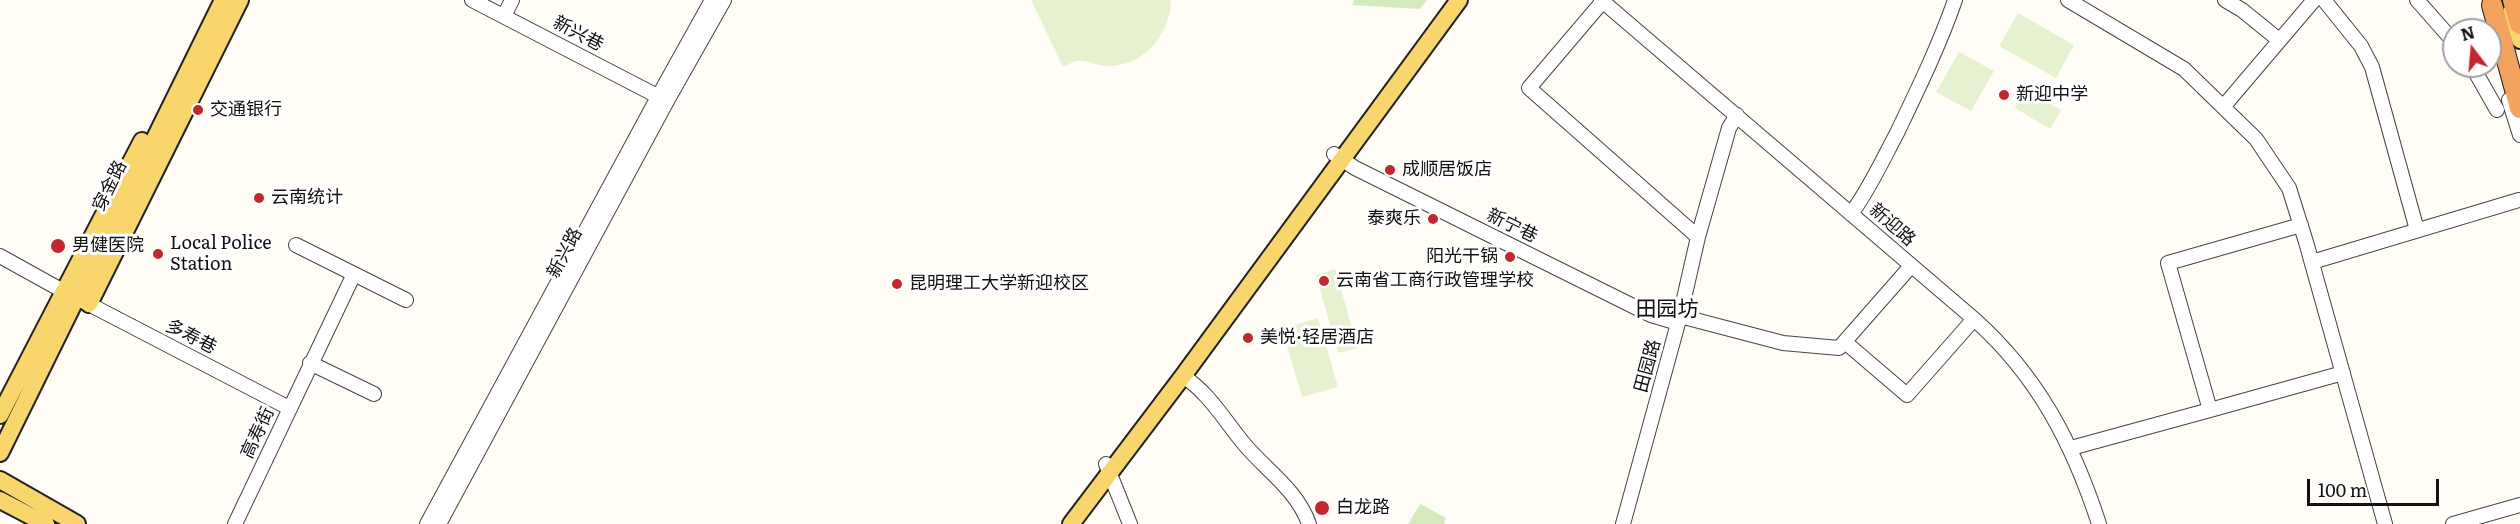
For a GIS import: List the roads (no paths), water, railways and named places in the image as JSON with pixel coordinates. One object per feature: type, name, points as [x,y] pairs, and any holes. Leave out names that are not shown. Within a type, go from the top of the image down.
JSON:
[{"type":"highway","points":[[2513,0],[2520,24]]},
{"type":"highway","points":[[2494,1],[2520,108]]},
{"type":"main road","name":"穿金路","points":[[0,415],[76,298],[148,129],[210,0]]},
{"type":"main road","name":"穿金路","points":[[0,453],[223,0]]},
{"type":"main road","points":[[76,298],[240,0]]},
{"type":"main road","points":[[1060,524],[1183,376],[1446,0]]},
{"type":"main road","points":[[1071,524],[1107,468],[1338,157],[1459,0]]},
{"type":"main road","points":[[2494,1],[2520,40]]},
{"type":"main road","points":[[2494,1],[2520,79]]},
{"type":"main road","points":[[0,480],[77,524]]},
{"type":"main road","points":[[0,500],[46,524]]},
{"type":"street","name":"新兴巷","points":[[472,0],[662,99]]},
{"type":"street","points":[[504,16],[512,0]]},
{"type":"street","name":"新兴路","points":[[439,524],[712,0]]},
{"type":"street","name":"新兴路","points":[[427,524],[662,99],[724,0]]},
{"type":"street","points":[[1602,0],[1529,88],[1698,237]]},
{"type":"street","name":"新迎路","points":[[1602,0],[1974,319],[2013,357],[2071,448],[2099,524]]},
{"type":"street","points":[[1851,213],[1867,192],[1916,93],[1941,39],[1955,0]]},
{"type":"street","points":[[2068,0],[2184,69],[2256,139],[2289,188],[2385,524]]},
{"type":"street","points":[[2225,0],[2242,10],[2279,40]]},
{"type":"street","points":[[2223,107],[2314,0]]},
{"type":"street","points":[[2324,0],[2361,46],[2372,68],[2416,230]]},
{"type":"street","points":[[2417,0],[2442,28]]},
{"type":"street","points":[[2494,1],[2505,88],[2520,135]]},
{"type":"street","points":[[2479,78],[2497,110]]},
{"type":"street","name":"田园路","points":[[1623,524],[1679,320],[1698,237],[1730,128],[1737,115]]},
{"type":"street","name":"新宁巷","points":[[1338,157],[1355,168],[1651,315],[1783,343],[1839,348],[1845,342]]},
{"type":"street","points":[[2312,262],[2519,200]]},
{"type":"street","points":[[2210,410],[2168,263],[2301,225]]},
{"type":"street","points":[[296,245],[406,300]]},
{"type":"street","name":"多寿巷","points":[[0,256],[289,408]]},
{"type":"street","points":[[1911,266],[1845,342],[1907,395],[1974,319]]},
{"type":"street","name":"高寿街","points":[[235,524],[354,274]]},
{"type":"street","points":[[312,360],[374,394]]},
{"type":"street","points":[[2071,448],[2343,373]]},
{"type":"street","points":[[1183,376],[1192,382],[1222,413],[1245,445],[1289,490],[1299,502],[1309,524]]},
{"type":"street","points":[[1107,468],[1130,524]]},
{"type":"street","points":[[2453,524],[2484,520],[2520,505]]},
{"type":"place","name":"新迎中学","points":[[2004,95]]},
{"type":"place","name":"交通银行","points":[[198,110]]},
{"type":"place","name":"成顺居饭店","points":[[1390,170]]},
{"type":"place","name":"云南统计","points":[[259,198]]},
{"type":"place","name":"泰爽乐","points":[[1433,219]]},
{"type":"place","name":"男健医院","points":[[58,246]]},
{"type":"place","name":"Local Police Station","points":[[158,254]]},
{"type":"place","name":"阳光干锅","points":[[1510,257]]},
{"type":"place","name":"云南省工商行政管理学校","points":[[1324,281]]},
{"type":"place","name":"昆明理工大学新迎校区","points":[[897,284]]},
{"type":"place","name":"美悦·轻居酒店","points":[[1248,338]]},
{"type":"place","name":"白龙路","points":[[1322,508]]},
{"type":"district","name":"田园坊","points":[[1667,310]]}]
